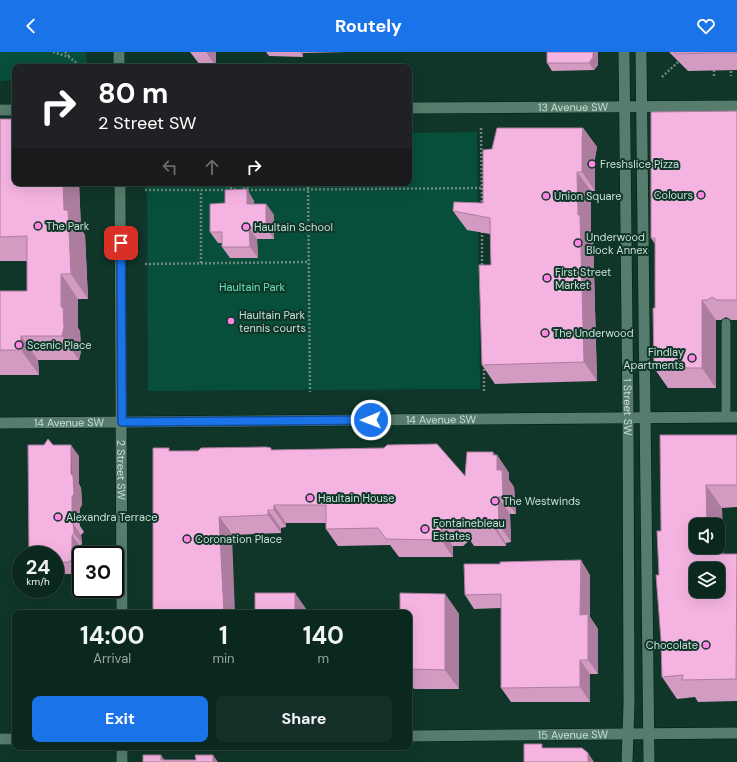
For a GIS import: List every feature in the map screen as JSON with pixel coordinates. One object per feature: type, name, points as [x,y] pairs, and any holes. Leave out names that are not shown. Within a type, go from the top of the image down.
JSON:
[{"type":"street","points":[[119,52],[119,64]]},
{"type":"street","name":"1 Street SW","points":[[624,52],[628,417],[629,704],[627,762]]},
{"type":"street","name":"1 Street SW","points":[[642,52],[649,762]]},
{"type":"street","name":"13 Avenue SW","points":[[412,108],[737,106]]},
{"type":"street","points":[[0,110],[12,110]]},
{"type":"street","name":"2 Street SW","points":[[120,186],[122,610]]},
{"type":"street","name":"14 Avenue SW","points":[[0,423],[732,417]]},
{"type":"street","name":"15 Avenue SW","points":[[412,736],[737,733]]},
{"type":"street","points":[[0,739],[12,739]]},
{"type":"street","points":[[122,750],[122,762]]},
{"type":"lane","points":[[726,324],[732,417]]},
{"type":"path","points":[[53,52],[69,57]]},
{"type":"path","points":[[65,52],[78,64]]},
{"type":"path","points":[[662,77],[678,62]]},
{"type":"path","points":[[731,63],[731,76]]},
{"type":"path","points":[[724,67],[731,67]]},
{"type":"path","points":[[714,70],[714,76]]},
{"type":"path","points":[[481,128],[482,212]]},
{"type":"path","points":[[227,186],[237,190]]},
{"type":"path","points":[[241,190],[252,186]]},
{"type":"path","points":[[145,190],[482,188]]},
{"type":"path","points":[[308,189],[310,392]]},
{"type":"path","points":[[201,190],[201,263]]},
{"type":"path","points":[[482,227],[482,274]]},
{"type":"path","points":[[145,264],[309,262]]},
{"type":"path","points":[[484,360],[484,391]]},
{"type":"green space","points":[[0,52],[86,52],[87,64],[12,64],[12,80],[0,81]]},
{"type":"green space","name":"Haultain Park","points":[[477,132],[480,389],[148,391],[147,186],[412,186],[412,133]]},
{"type":"building","points":[[547,52],[593,52],[593,57],[589,63],[547,63]]},
{"type":"building","points":[[674,52],[737,52],[737,53],[676,54]]},
{"type":"building","points":[[737,111],[737,300],[717,300],[712,297],[707,300],[702,300],[702,368],[654,368],[653,308],[655,308],[655,238],[651,238],[651,112]]},
{"type":"building","points":[[0,119],[12,119],[12,186],[63,186],[64,210],[68,210],[71,274],[61,274],[61,307],[63,307],[64,327],[62,336],[21,336],[21,350],[0,350],[0,291],[27,291],[27,236],[0,237]]},
{"type":"building","points":[[497,128],[583,128],[582,172],[577,172],[578,215],[580,215],[584,362],[482,365],[479,265],[491,265],[490,218],[453,211],[454,202],[483,203],[483,150],[492,149]]},
{"type":"building","name":"Haultain School","points":[[247,189],[247,204],[266,204],[266,227],[249,228],[250,247],[222,247],[222,232],[210,232],[210,204],[225,203],[225,190]]},
{"type":"building","points":[[660,435],[737,435],[737,485],[706,485],[707,518],[689,518],[689,554],[737,554],[736,679],[682,680],[683,675],[662,677],[656,575],[659,575],[657,531],[661,531]]},
{"type":"building","name":"Alexandra Terrace","points":[[48,439],[53,445],[71,445],[71,474],[73,476],[74,494],[72,497],[72,515],[76,521],[73,523],[74,533],[72,535],[72,559],[69,562],[64,562],[64,546],[29,546],[28,445],[44,445]]},
{"type":"building","points":[[437,444],[465,476],[467,452],[493,452],[493,455],[497,455],[497,470],[502,470],[503,497],[498,497],[499,525],[494,525],[494,528],[462,528],[462,519],[451,528],[441,528],[441,540],[386,539],[378,528],[326,529],[326,505],[274,505],[274,510],[268,510],[268,515],[219,517],[224,610],[153,610],[153,448],[169,448],[169,451],[198,451],[201,448],[266,447],[271,448],[271,450],[384,448],[387,445]]},
{"type":"building","points":[[581,560],[580,615],[588,614],[588,660],[580,660],[580,687],[501,688],[501,594],[465,595],[464,564],[500,564],[500,562]]},
{"type":"building","points":[[255,593],[295,593],[295,610],[255,610]]},
{"type":"building","points":[[400,593],[445,594],[445,670],[412,669],[412,610],[400,610]]},
{"type":"building","points":[[524,744],[542,744],[542,748],[582,748],[588,753],[588,762],[524,762]]},
{"type":"building","points":[[143,755],[161,755],[161,760],[196,760],[195,755],[213,755],[213,762],[143,762]]},
{"type":"place","name":"Freshslice Pizza","points":[[592,164]]},
{"type":"place","name":"Colours","points":[[701,195]]},
{"type":"place","name":"Union Square","points":[[546,196]]},
{"type":"place","name":"The Park","points":[[38,226]]},
{"type":"place","name":"Haultain School","points":[[246,227]]},
{"type":"place","name":"Underwood Block Annex","points":[[578,243]]},
{"type":"place","name":"First Street Market","points":[[547,278]]},
{"type":"place","name":"Haultain Park tennis courts","points":[[231,321]]},
{"type":"place","name":"The Underwood","points":[[545,333]]},
{"type":"place","name":"Scenic Place","points":[[19,345]]},
{"type":"place","name":"Findlay Apartments","points":[[692,358]]},
{"type":"place","name":"Haultain House","points":[[310,498]]},
{"type":"place","name":"The Westwinds","points":[[495,501]]},
{"type":"place","name":"Alexandra Terrace","points":[[58,517]]},
{"type":"place","name":"Fontainebleau Estates","points":[[425,529]]},
{"type":"place","name":"Coronation Place","points":[[187,539]]},
{"type":"place","name":"Chocolate","points":[[706,645]]},
{"type":"route","points":[[121,243],[122,422],[371,420]]}]
